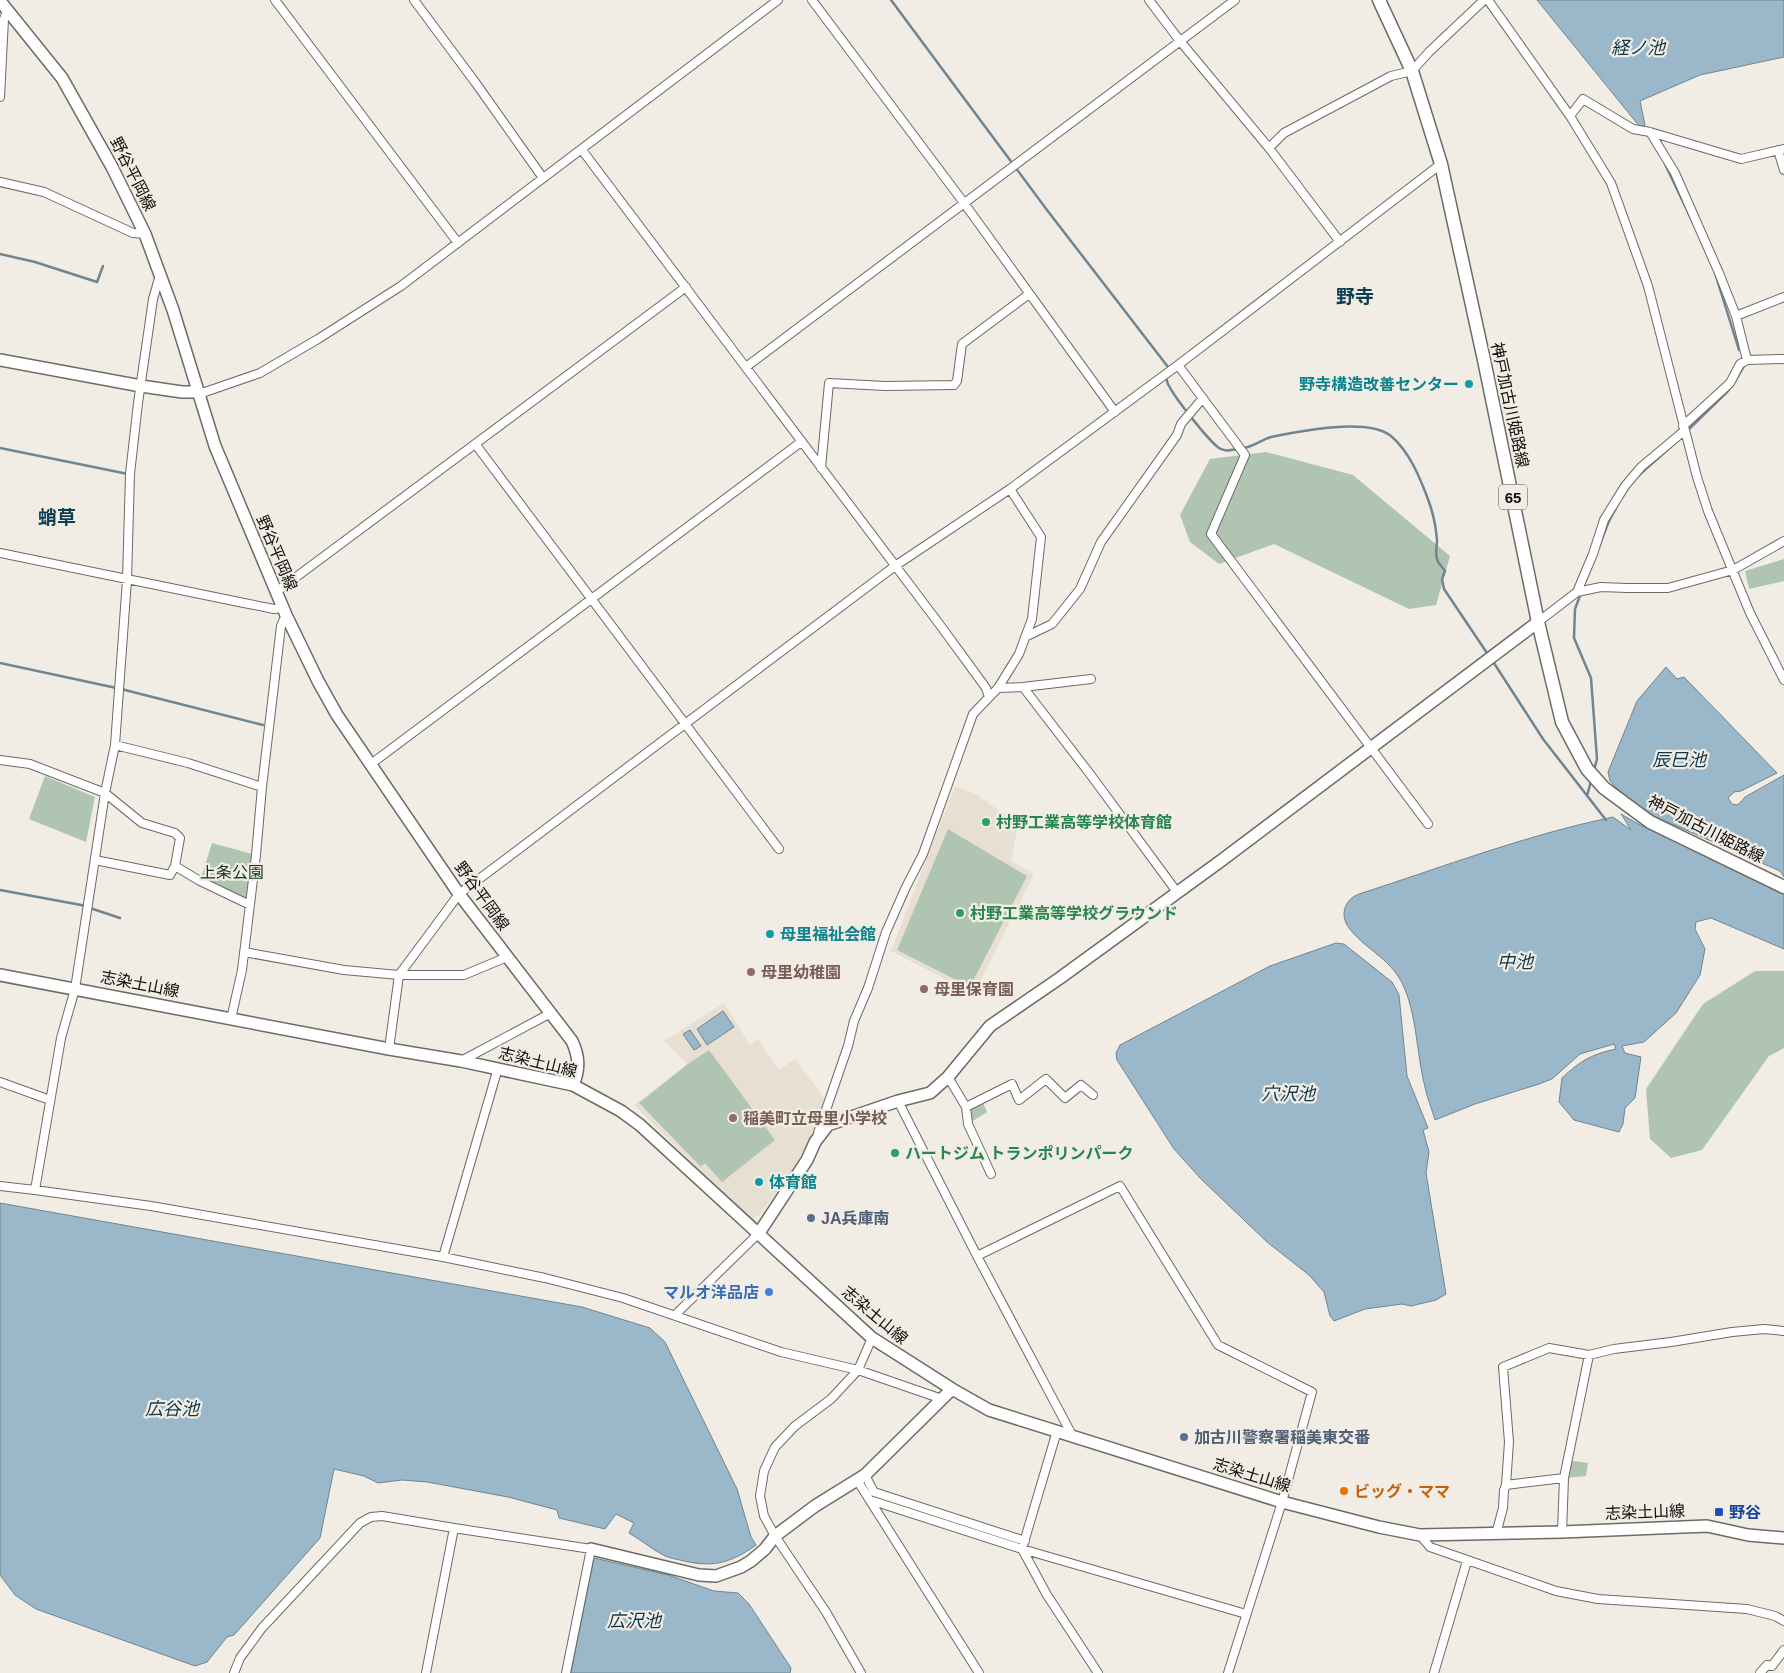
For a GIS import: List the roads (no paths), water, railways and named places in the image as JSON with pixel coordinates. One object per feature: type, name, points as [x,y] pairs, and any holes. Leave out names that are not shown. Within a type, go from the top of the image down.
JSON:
[{"type":"main road","name":"神戸加古川姫路線","points":[[1379,0],[1412,71],[1441,164],[1538,622],[1562,722],[1587,769],[1604,788],[1650,822],[1784,887]]},
{"type":"main road","name":"野谷平岡線","points":[[3,4],[62,78],[112,167],[145,234],[176,318],[215,446],[284,612],[318,681],[337,715],[459,894],[572,1041],[577,1051],[579,1063],[577,1077],[573,1085]]},
{"type":"main road","points":[[0,360],[141,386],[182,392],[198,392]]},
{"type":"main road","points":[[759,1233],[807,1160],[815,1142],[828,1125],[898,1101],[930,1093],[948,1077],[990,1026],[1103,947],[1371,749],[1538,622]]},
{"type":"main road","name":"志染土山線","points":[[0,974],[389,1049],[498,1068],[573,1085],[640,1125],[872,1338],[988,1410],[1282,1502],[1378,1527],[1420,1535],[1707,1526],[1748,1535],[1784,1538]]},
{"type":"main road","points":[[591,1549],[699,1575],[716,1576],[751,1561],[765,1549],[775,1536],[816,1506],[861,1477],[952,1389]]},
{"type":"street","points":[[276,0],[458,242]]},
{"type":"street","points":[[414,0],[543,178]]},
{"type":"street","points":[[198,392],[204,392],[260,373],[318,339],[401,286],[778,0]]},
{"type":"street","points":[[812,0],[964,203],[1114,412]]},
{"type":"street","points":[[1149,0],[1180,42],[1269,148],[1340,242]]},
{"type":"street","points":[[746,366],[1235,0]]},
{"type":"street","points":[[1269,148],[1284,133],[1391,76],[1412,71],[1428,52],[1486,0],[1570,116],[1611,183],[1648,286],[1684,429],[1708,511],[1750,614],[1784,680]]},
{"type":"street","points":[[0,97],[4,20],[3,4]]},
{"type":"street","points":[[1570,116],[1583,99],[1633,129],[1650,132],[1741,159],[1781,149],[1784,170]]},
{"type":"street","points":[[1650,132],[1675,173],[1736,316],[1747,360]]},
{"type":"street","points":[[582,150],[896,566],[986,688],[989,697]]},
{"type":"street","points":[[389,1049],[399,975],[459,894],[896,566],[1010,490],[1178,365],[1441,164]]},
{"type":"street","points":[[0,182],[44,192],[132,233],[145,234]]},
{"type":"street","points":[[36,1190],[61,1038],[75,989],[114,746],[127,580],[130,474],[153,299],[160,276]]},
{"type":"street","points":[[276,592],[686,287]]},
{"type":"street","points":[[821,468],[829,383],[885,386],[954,385],[957,381],[962,344],[1029,294]]},
{"type":"street","points":[[1736,316],[1784,297]]},
{"type":"street","points":[[1577,592],[1594,554],[1604,520],[1625,486],[1641,467],[1684,429],[1730,382],[1740,364],[1747,360],[1784,359]]},
{"type":"street","points":[[1178,365],[1245,455],[1211,534],[1428,824]]},
{"type":"street","points":[[1026,637],[1052,624],[1080,589],[1101,542],[1177,435],[1181,424],[1202,398]]},
{"type":"street","points":[[371,764],[801,442]]},
{"type":"street","points":[[476,445],[779,849]]},
{"type":"street","points":[[815,1142],[848,1046],[854,1021],[868,988],[886,932],[926,846],[973,714],[998,688],[1019,654],[1032,618],[1040,537],[1010,490]]},
{"type":"street","points":[[1538,622],[1577,592],[1601,587],[1668,588],[1733,570],[1784,541]]},
{"type":"street","points":[[0,553],[284,612],[242,970],[231,1019]]},
{"type":"street","points":[[998,688],[1091,680]]},
{"type":"street","points":[[1023,687],[1177,892]]},
{"type":"street","points":[[114,746],[188,763],[262,787]]},
{"type":"street","points":[[0,760],[30,764],[105,793],[142,823],[175,833],[180,838],[175,866],[170,875],[95,860]]},
{"type":"street","points":[[175,866],[200,881],[250,905]]},
{"type":"street","points":[[244,952],[344,970],[399,975],[464,975],[507,957]]},
{"type":"street","points":[[461,1061],[551,1013]]},
{"type":"street","points":[[443,1257],[498,1068]]},
{"type":"street","points":[[948,1077],[966,1107],[968,1124],[991,1174]]},
{"type":"street","points":[[966,1107],[1012,1084],[1019,1100],[1046,1079],[1065,1098],[1081,1085],[1093,1095]]},
{"type":"street","points":[[0,1082],[50,1100]]},
{"type":"street","points":[[898,1101],[977,1256],[1072,1435]]},
{"type":"street","points":[[0,1186],[151,1206],[443,1257],[545,1278],[623,1298],[781,1352],[858,1370],[942,1399]]},
{"type":"street","points":[[977,1256],[1120,1186],[1218,1345],[1312,1392],[1282,1502],[1228,1673]]},
{"type":"street","points":[[675,1315],[759,1233]]},
{"type":"street","points":[[1496,1534],[1503,1508],[1506,1485],[1508,1442],[1502,1368],[1549,1348],[1589,1355],[1614,1349],[1732,1332],[1764,1329],[1784,1330]]},
{"type":"street","points":[[861,1673],[826,1612],[775,1536],[764,1516],[760,1496],[764,1471],[775,1447],[795,1426],[830,1399],[858,1370],[872,1338]]},
{"type":"street","points":[[1562,1532],[1564,1478],[1589,1355]]},
{"type":"street","points":[[1057,1431],[1024,1545],[1047,1595],[1098,1673]]},
{"type":"street","points":[[861,1477],[874,1492],[1024,1545]]},
{"type":"street","points":[[861,1477],[870,1500],[979,1673]]},
{"type":"street","points":[[1506,1485],[1564,1478]]},
{"type":"street","points":[[870,1500],[1024,1545],[1246,1614]]},
{"type":"street","points":[[234,1673],[240,1658],[262,1628],[360,1523],[371,1517],[382,1516],[591,1549],[566,1673]]},
{"type":"street","points":[[426,1673],[454,1528]]},
{"type":"street","points":[[1420,1535],[1430,1547],[1556,1591],[1598,1599],[1747,1609],[1767,1613],[1784,1621]]},
{"type":"street","points":[[1434,1673],[1467,1561]]},
{"type":"street","points":[[1760,1673],[1767,1665],[1772,1666],[1784,1650]]},
{"type":"water","name":"経ノ池","points":[[1537,0],[1784,0],[1784,57],[1700,75],[1640,101],[1645,125],[1640,127]]},
{"type":"water","name":"辰巳池","points":[[1666,667],[1677,679],[1684,677],[1777,773],[1741,791],[1734,792],[1728,798],[1732,804],[1737,805],[1745,797],[1784,775],[1784,877],[1780,871],[1649,814],[1618,790],[1610,781],[1608,772],[1637,701]]},
{"type":"water","name":"中池","points":[[1621,814],[1640,825],[1774,887],[1784,894],[1784,949],[1711,918],[1696,922],[1695,929],[1705,949],[1700,975],[1676,1013],[1644,1042],[1622,1046],[1625,1053],[1641,1057],[1635,1098],[1625,1108],[1623,1124],[1619,1132],[1574,1120],[1559,1102],[1562,1078],[1587,1059],[1616,1049],[1614,1044],[1580,1054],[1552,1079],[1475,1104],[1435,1120],[1422,1074],[1413,1015],[1404,988],[1393,969],[1349,928],[1344,918],[1347,904],[1354,896],[1359,894],[1485,852],[1581,824],[1613,817],[1631,830]]},
{"type":"water","name":"穴沢池","points":[[1336,943],[1344,944],[1392,982],[1399,995],[1407,1076],[1428,1128],[1423,1130],[1429,1152],[1426,1173],[1446,1294],[1436,1300],[1411,1306],[1402,1304],[1365,1309],[1334,1321],[1330,1316],[1324,1292],[1309,1275],[1267,1242],[1201,1179],[1174,1149],[1117,1060],[1116,1053],[1120,1045],[1270,966]]},
{"type":"water","points":[[723,1011],[734,1027],[707,1045],[697,1029]]},
{"type":"water","points":[[690,1030],[701,1046],[694,1050],[683,1034]]},
{"type":"water","name":"広谷池","points":[[0,1203],[582,1307],[650,1328],[665,1342],[737,1489],[751,1537],[756,1545],[729,1560],[720,1563],[701,1564],[665,1556],[656,1551],[629,1533],[634,1523],[616,1514],[605,1529],[559,1518],[557,1510],[508,1497],[427,1482],[402,1480],[378,1483],[364,1476],[334,1469],[320,1538],[234,1635],[227,1637],[207,1662],[195,1666],[36,1609],[15,1595],[0,1575]]},
{"type":"water","name":"広沢池","points":[[594,1558],[668,1575],[714,1591],[738,1593],[749,1604],[791,1668],[790,1673],[571,1673]]},
{"type":"waterway","points":[[891,0],[1047,210],[1168,367],[1167,371]]},
{"type":"waterway","points":[[1665,164],[1696,229]]},
{"type":"waterway","points":[[0,254],[35,262],[97,282],[103,266]]},
{"type":"waterway","points":[[1715,273],[1739,350]]},
{"type":"waterway","points":[[1735,381],[1744,366]]},
{"type":"waterway","points":[[1167,376],[1167,383],[1171,390],[1214,443],[1224,450],[1238,449]]},
{"type":"waterway","points":[[1687,431],[1732,385]]},
{"type":"waterway","points":[[1243,448],[1271,437],[1333,427],[1366,427],[1380,430],[1391,436],[1409,458],[1429,502],[1436,531],[1436,557],[1445,571],[1442,579],[1444,589],[1489,656]]},
{"type":"waterway","points":[[1639,475],[1674,444]]},
{"type":"waterway","points":[[0,448],[128,474]]},
{"type":"waterway","points":[[1587,577],[1609,521],[1617,506]]},
{"type":"waterway","points":[[1581,593],[1575,609],[1574,638],[1591,678],[1597,759],[1594,770]]},
{"type":"waterway","points":[[1492,660],[1543,739],[1606,820]]},
{"type":"waterway","points":[[0,663],[121,689],[263,725]]},
{"type":"waterway","points":[[1587,796],[1591,781]]},
{"type":"waterway","points":[[0,890],[81,905],[120,918]]},
{"type":"place","name":"野寺構造改善センター","points":[[1469,384]]},
{"type":"place","name":"村野工業高等学校体育館","points":[[986,822]]},
{"type":"place","name":"村野工業高等学校グラウンド","points":[[960,913]]},
{"type":"place","name":"母里福祉会館","points":[[770,934]]},
{"type":"place","name":"母里幼稚園","points":[[751,972]]},
{"type":"place","name":"母里保育園","points":[[924,989]]},
{"type":"place","name":"稲美町立母里小学校","points":[[733,1118]]},
{"type":"place","name":"ハートジム トランポリンパーク","points":[[895,1153]]},
{"type":"place","name":"体育館","points":[[759,1182]]},
{"type":"place","name":"JA兵庫南","points":[[811,1218]]},
{"type":"place","name":"マルオ洋品店","points":[[769,1292]]},
{"type":"place","name":"加古川警察署稲美東交番","points":[[1184,1437]]},
{"type":"place","name":"ビッグ・ママ","points":[[1344,1491]]},
{"type":"place","name":"野谷","points":[[1719,1512]]},
{"type":"district","name":"野寺","points":[[1355,296]]},
{"type":"district","name":"蛸草","points":[[57,517]]},
{"type":"park label","name":"上条公園","points":[[232,872]]}]
